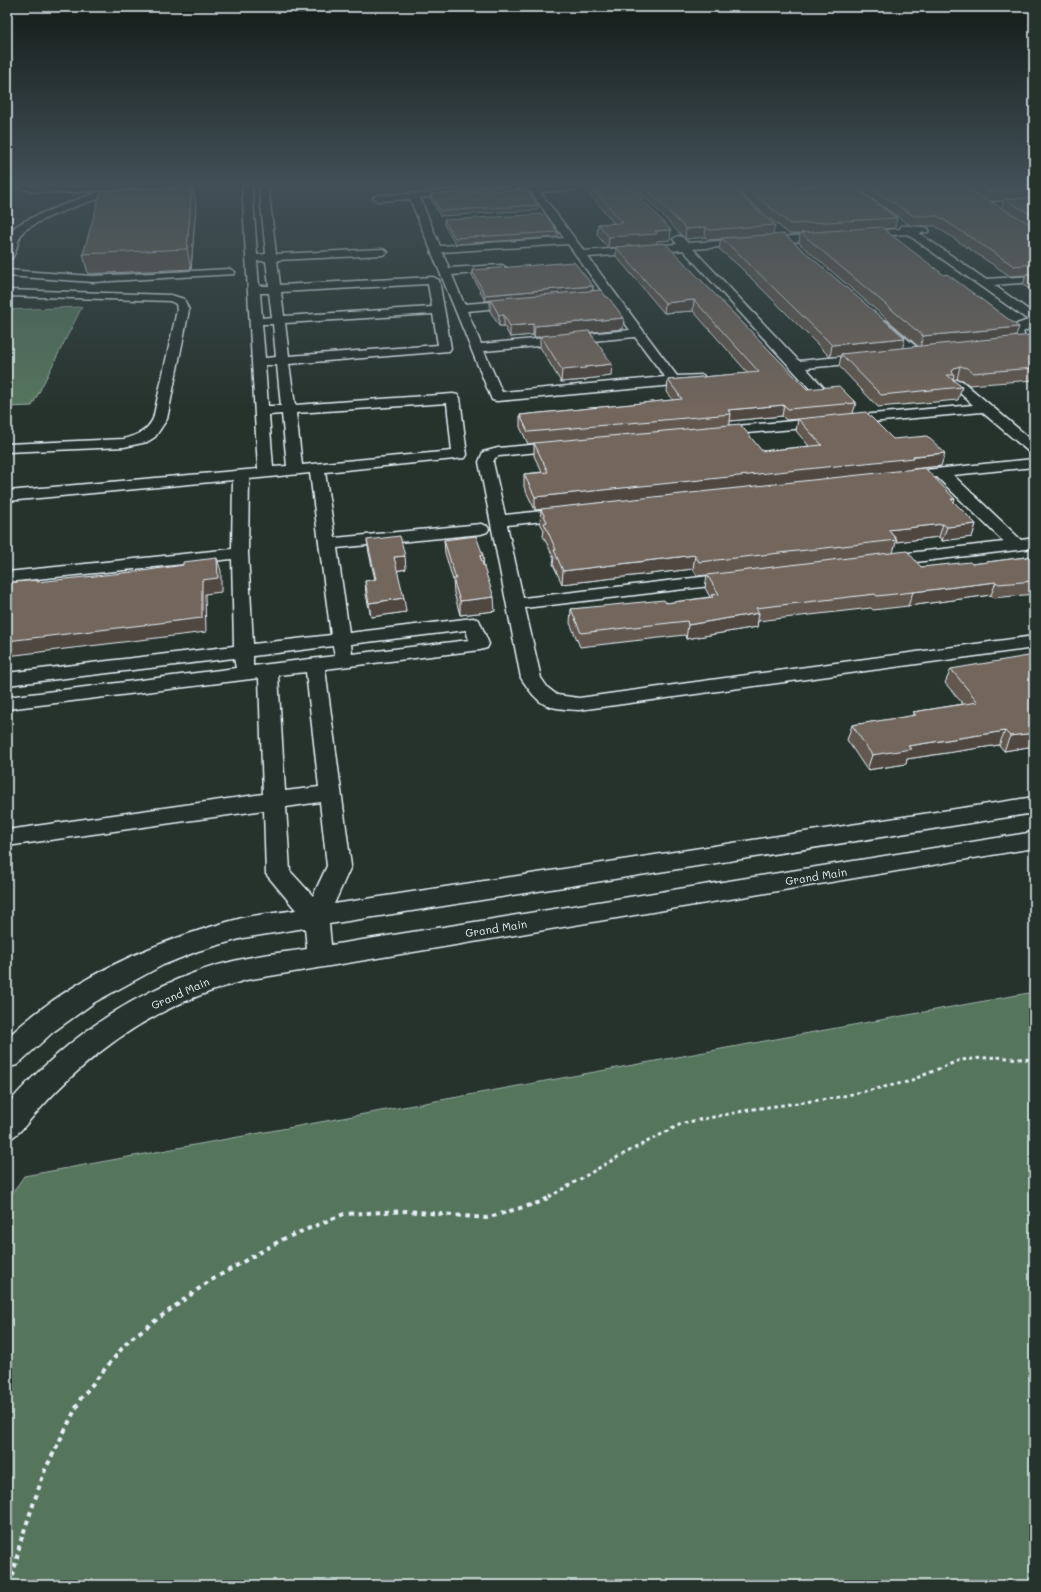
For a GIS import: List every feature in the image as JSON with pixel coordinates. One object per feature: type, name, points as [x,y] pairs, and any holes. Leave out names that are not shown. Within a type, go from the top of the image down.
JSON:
[{"type":"street","points":[[252,259],[266,473]]},
{"type":"street","points":[[271,259],[295,470]]},
{"type":"street","points":[[440,259],[497,397],[709,377]]},
{"type":"street","points":[[571,263],[581,259]]},
{"type":"street","points":[[585,259],[674,381]]},
{"type":"street","points":[[697,259],[818,389]]},
{"type":"street","points":[[950,259],[1034,321],[1017,330],[1017,335],[1029,345]]},
{"type":"street","points":[[967,259],[1011,290]]},
{"type":"street","points":[[446,272],[516,267]]},
{"type":"street","points":[[7,273],[93,279],[230,272]]},
{"type":"street","points":[[983,283],[1034,279]]},
{"type":"street","points":[[254,290],[433,280],[445,348],[259,362]]},
{"type":"street","points":[[7,293],[171,298],[179,300],[183,305],[184,310],[160,419],[153,433],[143,438],[124,442],[7,448]]},
{"type":"street","points":[[595,297],[611,295]]},
{"type":"street","points":[[461,308],[532,302]]},
{"type":"street","points":[[256,322],[438,310]]},
{"type":"street","points":[[875,317],[916,353]]},
{"type":"street","points":[[477,348],[639,333]]},
{"type":"street","points":[[1009,344],[1029,345]]},
{"type":"street","points":[[900,355],[931,352]]},
{"type":"street","points":[[797,365],[884,356]]},
{"type":"street","points":[[957,384],[1034,449]]},
{"type":"street","points":[[7,496],[460,455],[453,398],[262,411]]},
{"type":"street","points":[[694,434],[985,408]]},
{"type":"street","points":[[577,445],[498,452],[488,455],[486,462],[531,678],[544,698],[552,702],[579,704],[1034,642]]},
{"type":"street","points":[[886,478],[1034,463]]},
{"type":"street","points":[[317,468],[344,662]]},
{"type":"street","points":[[942,472],[1017,545]]},
{"type":"street","points":[[241,475],[240,553],[244,674]]},
{"type":"street","points":[[498,521],[585,512]]},
{"type":"street","points":[[328,544],[481,529]]},
{"type":"street","points":[[868,563],[1034,543]]},
{"type":"street","points":[[7,577],[240,553]]},
{"type":"street","points":[[516,604],[751,576]]},
{"type":"street","points":[[7,679],[473,624],[480,644],[7,703]]},
{"type":"street","points":[[315,665],[339,866],[316,916],[320,956]]},
{"type":"street","points":[[268,671],[278,874],[316,916]]},
{"type":"street","points":[[7,838],[330,793]]},
{"type":"street","points":[[7,1056],[59,1012],[112,979],[176,949],[243,928],[1034,805]]},
{"type":"street","name":"Grand Main","points":[[7,1126],[56,1074],[99,1037],[155,1003],[203,981],[246,969],[1034,840]]},
{"type":"path","points":[[11,1585],[20,1543],[45,1470],[82,1398],[130,1340],[208,1282],[283,1239],[344,1214],[407,1211],[486,1218],[541,1202],[618,1157],[682,1123],[754,1109],[834,1098],[907,1082],[960,1060],[996,1057],[1034,1060]]},
{"type":"green space","points":[[82,307],[32,406],[7,407],[7,310]]},
{"type":"green space","points":[[1034,992],[1034,1585],[7,1585],[7,1201],[24,1176]]},
{"type":"building","points":[[627,259],[681,259],[807,389],[839,386],[856,403],[788,409],[784,405],[728,410],[731,414],[528,432],[520,415],[682,399],[668,380],[759,372],[694,300],[665,303]]},
{"type":"building","points":[[744,259],[813,259],[905,338],[832,345]]},
{"type":"building","points":[[832,259],[923,259],[944,275],[947,274],[1019,327],[923,336]]},
{"type":"building","points":[[1004,259],[1034,259],[1034,264],[1014,266]]},
{"type":"building","points":[[574,262],[593,286],[485,295],[472,270]]},
{"type":"building","points":[[1034,273],[1034,279],[1026,274]]},
{"type":"building","points":[[601,290],[624,318],[535,326],[533,324],[510,326],[504,315],[499,315],[490,299]]},
{"type":"building","points":[[589,331],[612,364],[562,370],[541,336]]},
{"type":"building","points":[[1031,335],[1034,338],[1034,368],[973,373],[967,368],[960,366],[954,368],[952,372],[954,375],[947,375],[962,387],[881,395],[841,354]]},
{"type":"building","points":[[866,412],[893,439],[927,436],[945,453],[913,456],[914,458],[535,497],[524,474],[548,472],[534,443],[740,424],[762,451],[822,445],[798,419]]},
{"type":"building","points":[[925,468],[955,499],[951,499],[976,524],[947,527],[943,524],[888,530],[897,540],[699,562],[695,555],[563,571],[554,550],[556,550],[544,523],[547,522],[541,509]]},
{"type":"building","points":[[400,536],[405,556],[394,557],[404,598],[369,603],[365,581],[376,579],[367,540]]},
{"type":"building","points":[[476,536],[483,555],[480,556],[494,597],[460,601],[453,579],[456,579],[444,540]]},
{"type":"building","points":[[907,551],[921,567],[970,562],[972,564],[1034,556],[1034,581],[999,584],[996,582],[877,596],[875,594],[756,608],[759,613],[688,625],[687,621],[581,633],[571,609],[664,600],[666,603],[713,597],[711,595],[719,594],[707,575]]},
{"type":"building","points":[[217,558],[218,578],[202,580],[202,618],[7,641],[7,583],[37,580],[37,582],[142,571],[183,565],[183,562]]},
{"type":"building","points":[[1034,655],[1034,733],[1010,736],[1005,731],[908,746],[911,749],[872,755],[852,725],[916,715],[913,712],[978,702],[951,669]]}]
